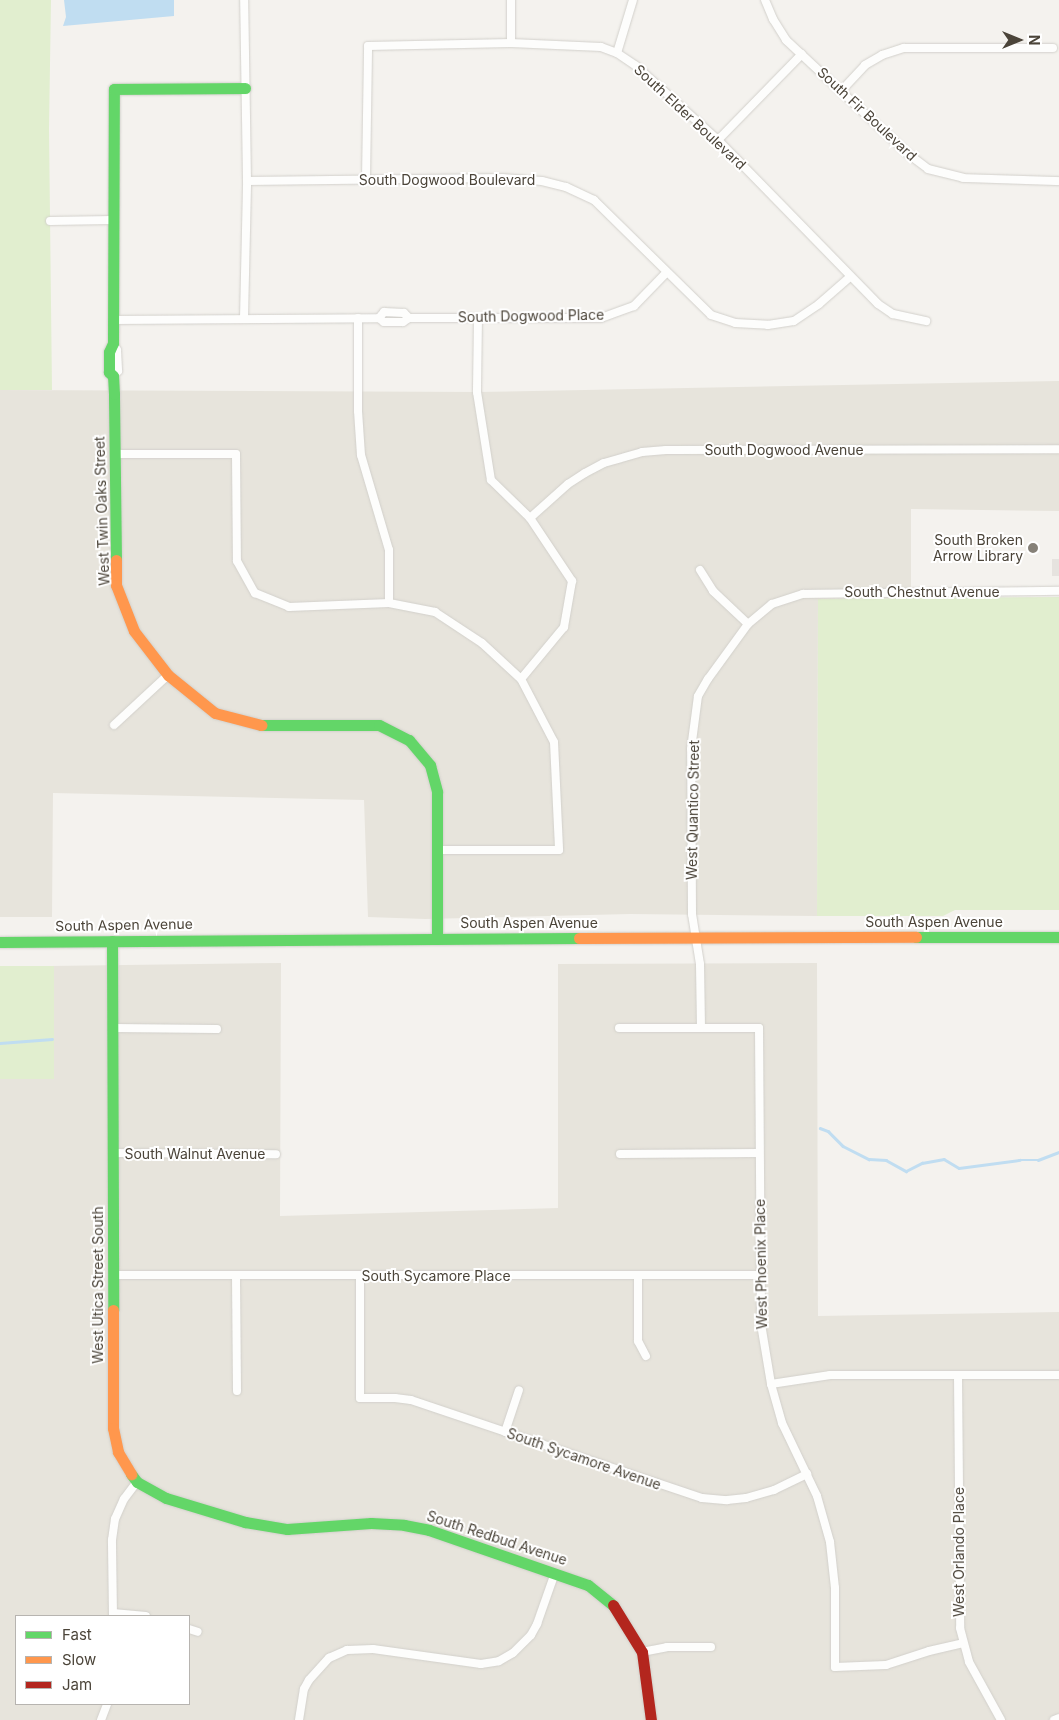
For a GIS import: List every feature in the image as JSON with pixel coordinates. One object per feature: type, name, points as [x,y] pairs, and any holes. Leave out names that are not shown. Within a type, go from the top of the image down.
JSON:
[{"type":"street","points":[[244,0],[246,88],[244,318]]},
{"type":"street","points":[[511,0],[511,43]]},
{"type":"street","points":[[617,52],[633,0]]},
{"type":"street","name":"South Fir Boulevard","points":[[765,0],[773,19],[786,40],[907,153],[928,169],[963,178],[1059,181]]},
{"type":"street","name":"South Elder Boulevard","points":[[366,179],[368,46],[511,43],[575,44],[601,47],[617,52],[652,79],[718,140],[878,304],[893,314],[926,321]]},
{"type":"street","points":[[841,91],[865,64],[882,55],[904,48],[1053,48]]},
{"type":"street","points":[[718,140],[802,54]]},
{"type":"street","name":"West Twin Oaks Street","points":[[246,88],[114,89],[113,343],[109,352],[109,372],[113,376],[116,585],[134,631],[168,675],[215,712],[260,725],[379,725],[409,740],[430,765],[437,792],[436,938]]},
{"type":"street","name":"South Dogwood Boulevard","points":[[246,181],[502,178],[542,181],[566,187],[594,200],[711,315],[735,323],[768,325],[794,321],[820,304],[850,277]]},
{"type":"street","points":[[50,221],[112,220]]},
{"type":"street","name":"South Dogwood Place","points":[[113,320],[379,318],[384,322],[403,322],[409,318],[601,318],[634,306],[667,272]]},
{"type":"street","points":[[358,318],[358,411],[361,455],[389,550],[389,603]]},
{"type":"street","points":[[478,318],[477,392],[491,480],[530,518],[572,581],[564,626],[521,679]]},
{"type":"street","name":"South Dogwood Avenue","points":[[530,518],[568,484],[584,473],[610,461],[642,452],[666,450],[1059,449]]},
{"type":"street","points":[[115,454],[236,454],[237,561],[255,593],[289,607],[389,603],[436,612],[482,643],[521,679],[554,742],[559,850],[437,850]]},
{"type":"street","points":[[700,570],[712,591],[748,624]]},
{"type":"street","name":"South Chestnut Avenue","points":[[786,598],[821,592],[1059,591]]},
{"type":"street","name":"West Quantico Street","points":[[701,1028],[700,964],[692,909],[691,749],[698,698],[708,678],[748,624],[772,604],[786,598]]},
{"type":"street","points":[[114,725],[168,675]]},
{"type":"street","name":"South Aspen Avenue","points":[[0,942],[436,938],[1059,937]]},
{"type":"street","name":"West Utica Street South","points":[[112,941],[113,1428],[118,1452],[137,1482]]},
{"type":"street","points":[[113,1028],[217,1029]]},
{"type":"street","points":[[619,1028],[701,1028]]},
{"type":"street","name":"West Phoenix Place","points":[[701,1028],[759,1028],[759,1275],[761,1324],[771,1384],[782,1423],[807,1474],[824,1520],[833,1564],[835,1667],[886,1665],[929,1651],[963,1643]]},
{"type":"street","name":"South Walnut Avenue","points":[[113,1153],[276,1154]]},
{"type":"street","points":[[620,1154],[759,1153]]},
{"type":"street","name":"South Sycamore Place","points":[[113,1275],[759,1275]]},
{"type":"street","points":[[236,1276],[237,1391]]},
{"type":"street","name":"South Sycamore Avenue","points":[[360,1276],[360,1398],[411,1400],[690,1495],[711,1499],[735,1500],[761,1495],[807,1474]]},
{"type":"street","points":[[638,1276],[638,1341],[646,1356]]},
{"type":"street","points":[[771,1384],[797,1378],[830,1375],[1059,1375]]},
{"type":"street","name":"West Orlando Place","points":[[958,1375],[958,1615],[963,1643],[969,1662],[1001,1720]]},
{"type":"street","points":[[505,1432],[520,1390]]},
{"type":"street","points":[[113,1615],[112,1540],[115,1519],[124,1499],[137,1482]]},
{"type":"street","name":"South Redbud Avenue","points":[[137,1482],[166,1498],[245,1522],[287,1528],[372,1523],[404,1525],[429,1530],[588,1585],[607,1598],[623,1615],[642,1652],[651,1720]]},
{"type":"street","points":[[299,1720],[304,1689],[308,1680],[329,1658],[347,1650],[373,1649],[481,1664],[499,1661],[514,1654],[532,1635],[555,1573]]},
{"type":"street","points":[[190,1629],[198,1632]]},
{"type":"street","points":[[642,1652],[667,1647],[711,1647]]},
{"type":"street","points":[[101,1720],[107,1705]]},
{"type":"street","points":[[1054,1720],[1059,1718]]},
{"type":"shaded area","points":[[1059,381],[1059,511],[911,509],[911,598],[818,599],[817,916],[630,914],[425,919],[368,917],[364,800],[53,793],[52,917],[0,917],[0,390],[477,392]]},
{"type":"shaded area","points":[[1052,559],[1059,559],[1059,576],[1052,576]]},
{"type":"shaded area","points":[[281,963],[280,1216],[558,1208],[558,964],[817,963],[818,1316],[1059,1312],[1059,1720],[0,1720],[0,1079],[50,1078],[50,966]]},
{"type":"green space","points":[[0,0],[51,0],[49,129],[52,390],[0,390]]},
{"type":"green space","points":[[1059,597],[1059,910],[955,910],[943,916],[817,916],[818,599]]},
{"type":"green space","points":[[0,966],[54,966],[54,1079],[0,1079]]},
{"type":"water","points":[[64,0],[174,0],[174,16],[63,26],[66,17]]},
{"type":"waterway","points":[[0,1043],[52,1039]]},
{"type":"waterway","points":[[820,1128],[828,1131],[843,1146],[869,1159],[886,1160],[906,1171],[922,1163],[944,1159],[959,1168],[1019,1160],[1038,1160],[1059,1152]]},
{"type":"traffic: fast","points":[[116,560],[114,394],[113,376],[109,372],[109,352],[113,343],[114,89],[245,88]]},
{"type":"traffic: fast","points":[[261,725],[379,725],[409,740],[430,765],[437,792],[437,938]]},
{"type":"traffic: fast","points":[[916,937],[1059,937]]},
{"type":"traffic: fast","points":[[0,942],[579,938]]},
{"type":"traffic: fast","points":[[112,941],[113,1310]]},
{"type":"traffic: fast","points":[[131,1474],[137,1482],[166,1498],[245,1522],[287,1529],[371,1523],[404,1525],[429,1530],[588,1585],[613,1605]]},
{"type":"traffic: slow","points":[[116,560],[116,585],[134,631],[168,675],[215,713],[261,725]]},
{"type":"traffic: slow","points":[[579,938],[916,937]]},
{"type":"traffic: slow","points":[[113,1310],[113,1428],[118,1452],[131,1474]]},
{"type":"traffic: jam","points":[[613,1605],[642,1652],[651,1720]]},
{"type":"place","name":"South Broken Arrow Library","points":[[1033,548]]}]
